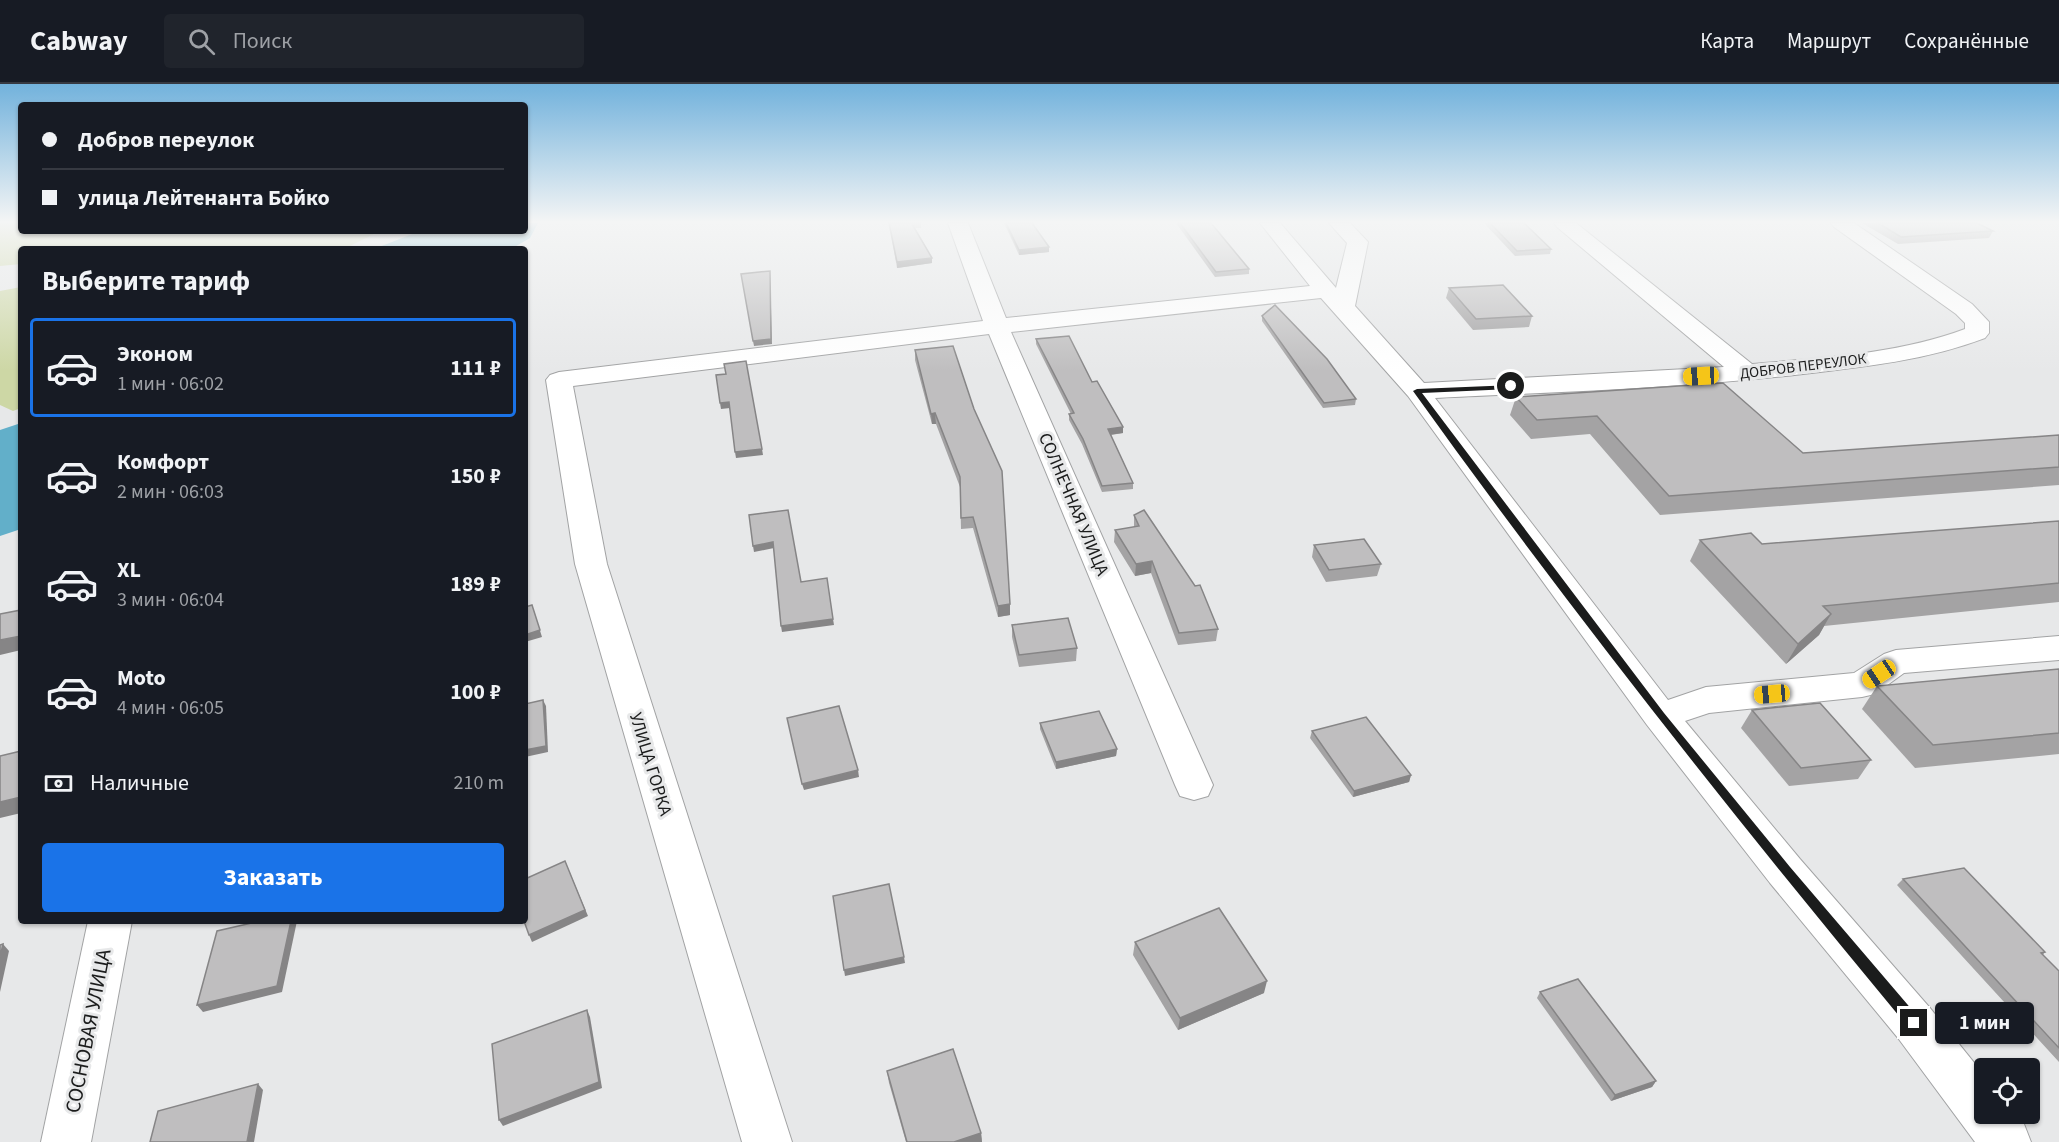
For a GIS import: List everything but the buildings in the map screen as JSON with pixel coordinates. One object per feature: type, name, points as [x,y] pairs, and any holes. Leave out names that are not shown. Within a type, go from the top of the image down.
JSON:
[{"type":"street","name":"СОЛНЕЧНАЯ УЛИЦА","points":[[977,272],[997,326],[1194,784]]},
{"type":"street","points":[[1312,272],[1417,391],[1660,716],[1785,871],[1914,1023],[2006,1142]]},
{"type":"street","points":[[1335,299],[1346,272]]},
{"type":"street","points":[[1624,272],[1748,374]]},
{"type":"street","name":"ДОБРОВ ПЕРЕУЛОК","points":[[1417,391],[1748,374],[1890,356],[1949,345],[1977,333],[1977,322],[1964,309],[1912,272]]},
{"type":"street","points":[[997,326],[1335,299]]},
{"type":"street","name":"УЛИЦА ГОРКА","points":[[767,1142],[591,564],[559,380],[997,326]]},
{"type":"street","points":[[1660,716],[1706,700],[1862,686],[1896,662],[2059,648]]},
{"type":"street","name":"СОСНОВАЯ УЛИЦА","points":[[66,1142],[109,924]]},
{"type":"green space","points":[[18,288],[18,409],[13,411],[0,405],[0,291]]},
{"type":"water","points":[[18,424],[18,530],[0,536],[0,430]]},
{"type":"route","points":[[1511,386],[1417,391],[1474,471],[1660,716],[1785,871],[1914,1023]]}]
